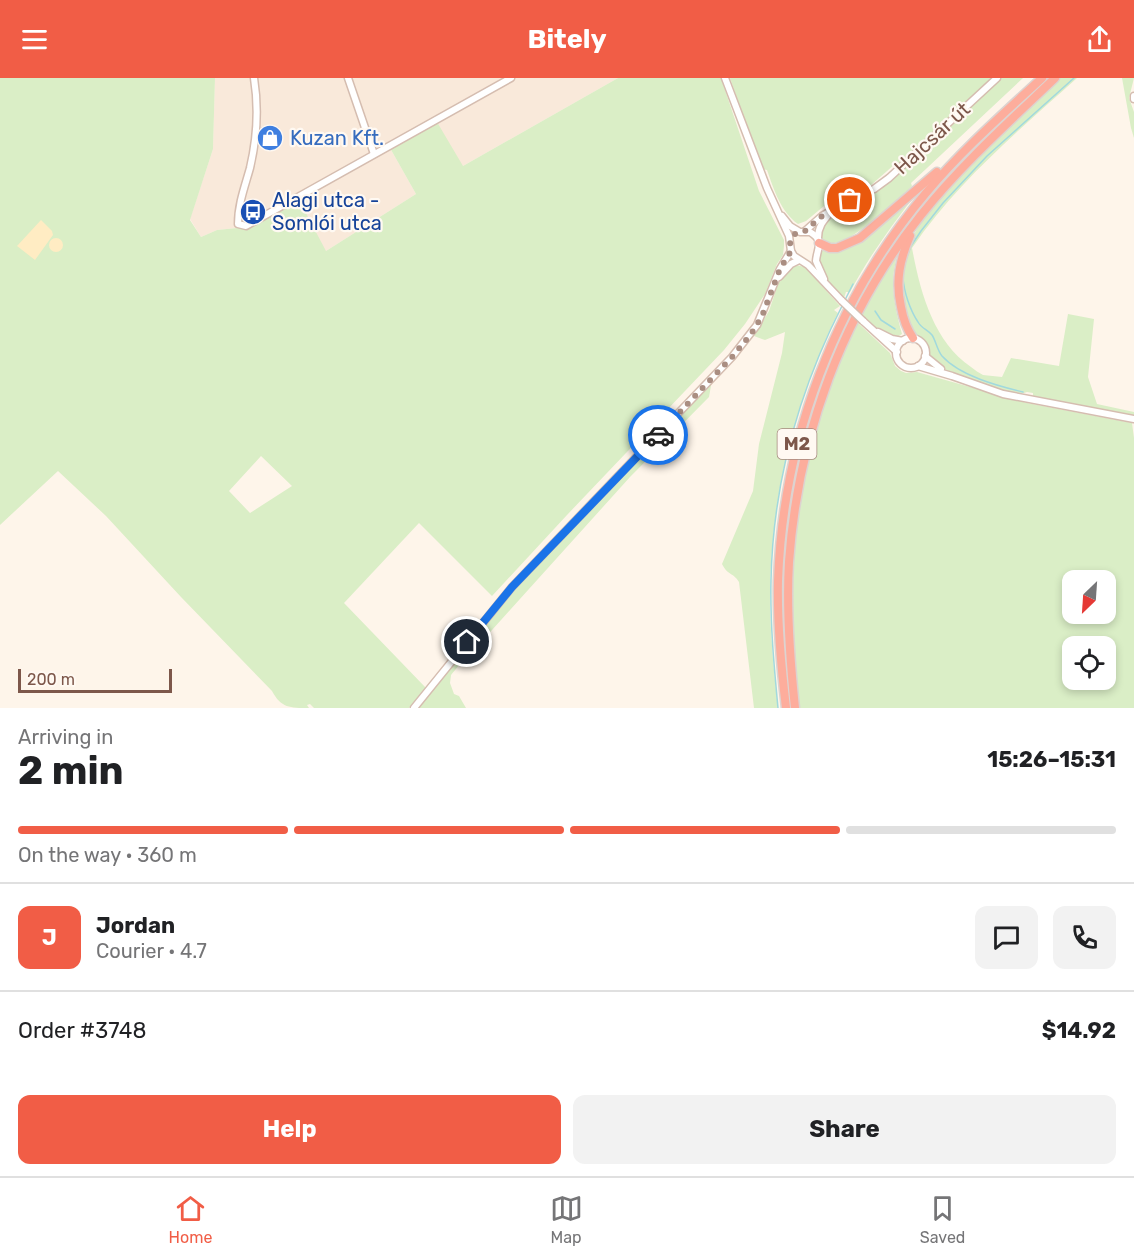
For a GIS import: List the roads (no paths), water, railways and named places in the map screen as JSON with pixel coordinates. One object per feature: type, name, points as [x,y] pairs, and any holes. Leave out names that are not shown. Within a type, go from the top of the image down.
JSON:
[{"type":"highway","name":"M2","points":[[786,708],[778,606],[782,525],[795,453],[822,366],[864,279],[914,207],[961,154],[1042,78]]},
{"type":"highway","name":"M2","points":[[795,708],[789,639],[789,564],[797,492],[824,390],[848,331],[880,273],[917,220],[988,141],[1055,78]]},
{"type":"highway","points":[[818,241],[830,249],[860,238],[961,154]]},
{"type":"highway","points":[[913,338],[903,318],[898,278],[904,251],[917,220]]},
{"type":"street","points":[[254,78],[258,114],[257,132],[238,210],[238,224],[246,226],[511,78]]},
{"type":"street","points":[[348,78],[374,154]]},
{"type":"street","points":[[725,78],[794,256],[801,260],[897,352]]},
{"type":"street","name":"Hajcsár út","points":[[802,231],[822,216],[874,189],[889,178],[997,78]]},
{"type":"street","points":[[774,205],[790,226],[810,232],[818,241]]},
{"type":"street","points":[[774,282],[785,270],[801,260],[813,258],[816,255],[820,247],[818,231],[820,225],[832,210]]},
{"type":"street","points":[[790,242],[792,237],[802,231]]},
{"type":"street","points":[[414,708],[512,587],[732,357],[757,325],[774,282],[791,251]]},
{"type":"street","points":[[816,255],[817,265],[829,287]]},
{"type":"street","points":[[874,330],[892,339],[903,341],[913,338],[922,343],[926,356],[918,366]]},
{"type":"street","points":[[903,341],[897,352],[898,360],[904,365],[918,366],[1003,394],[1134,419]]},
{"type":"street","points":[[926,356],[936,366],[952,376]]},
{"type":"waterway","points":[[906,259],[911,246],[943,203],[987,156],[1074,78]]},
{"type":"waterway","points":[[903,278],[912,312],[919,324],[932,335],[942,356],[969,375],[1023,392]]},
{"type":"waterway","points":[[845,300],[853,284]]},
{"type":"waterway","points":[[778,708],[771,596],[777,508],[791,438],[801,404],[813,370],[843,304]]},
{"type":"waterway","points":[[875,311],[881,320],[895,329]]},
{"type":"place","name":"Kuzan Kft.","points":[[270,138]]},
{"type":"place","name":"Alagi utca - Somlói utca","points":[[253,212]]}]
